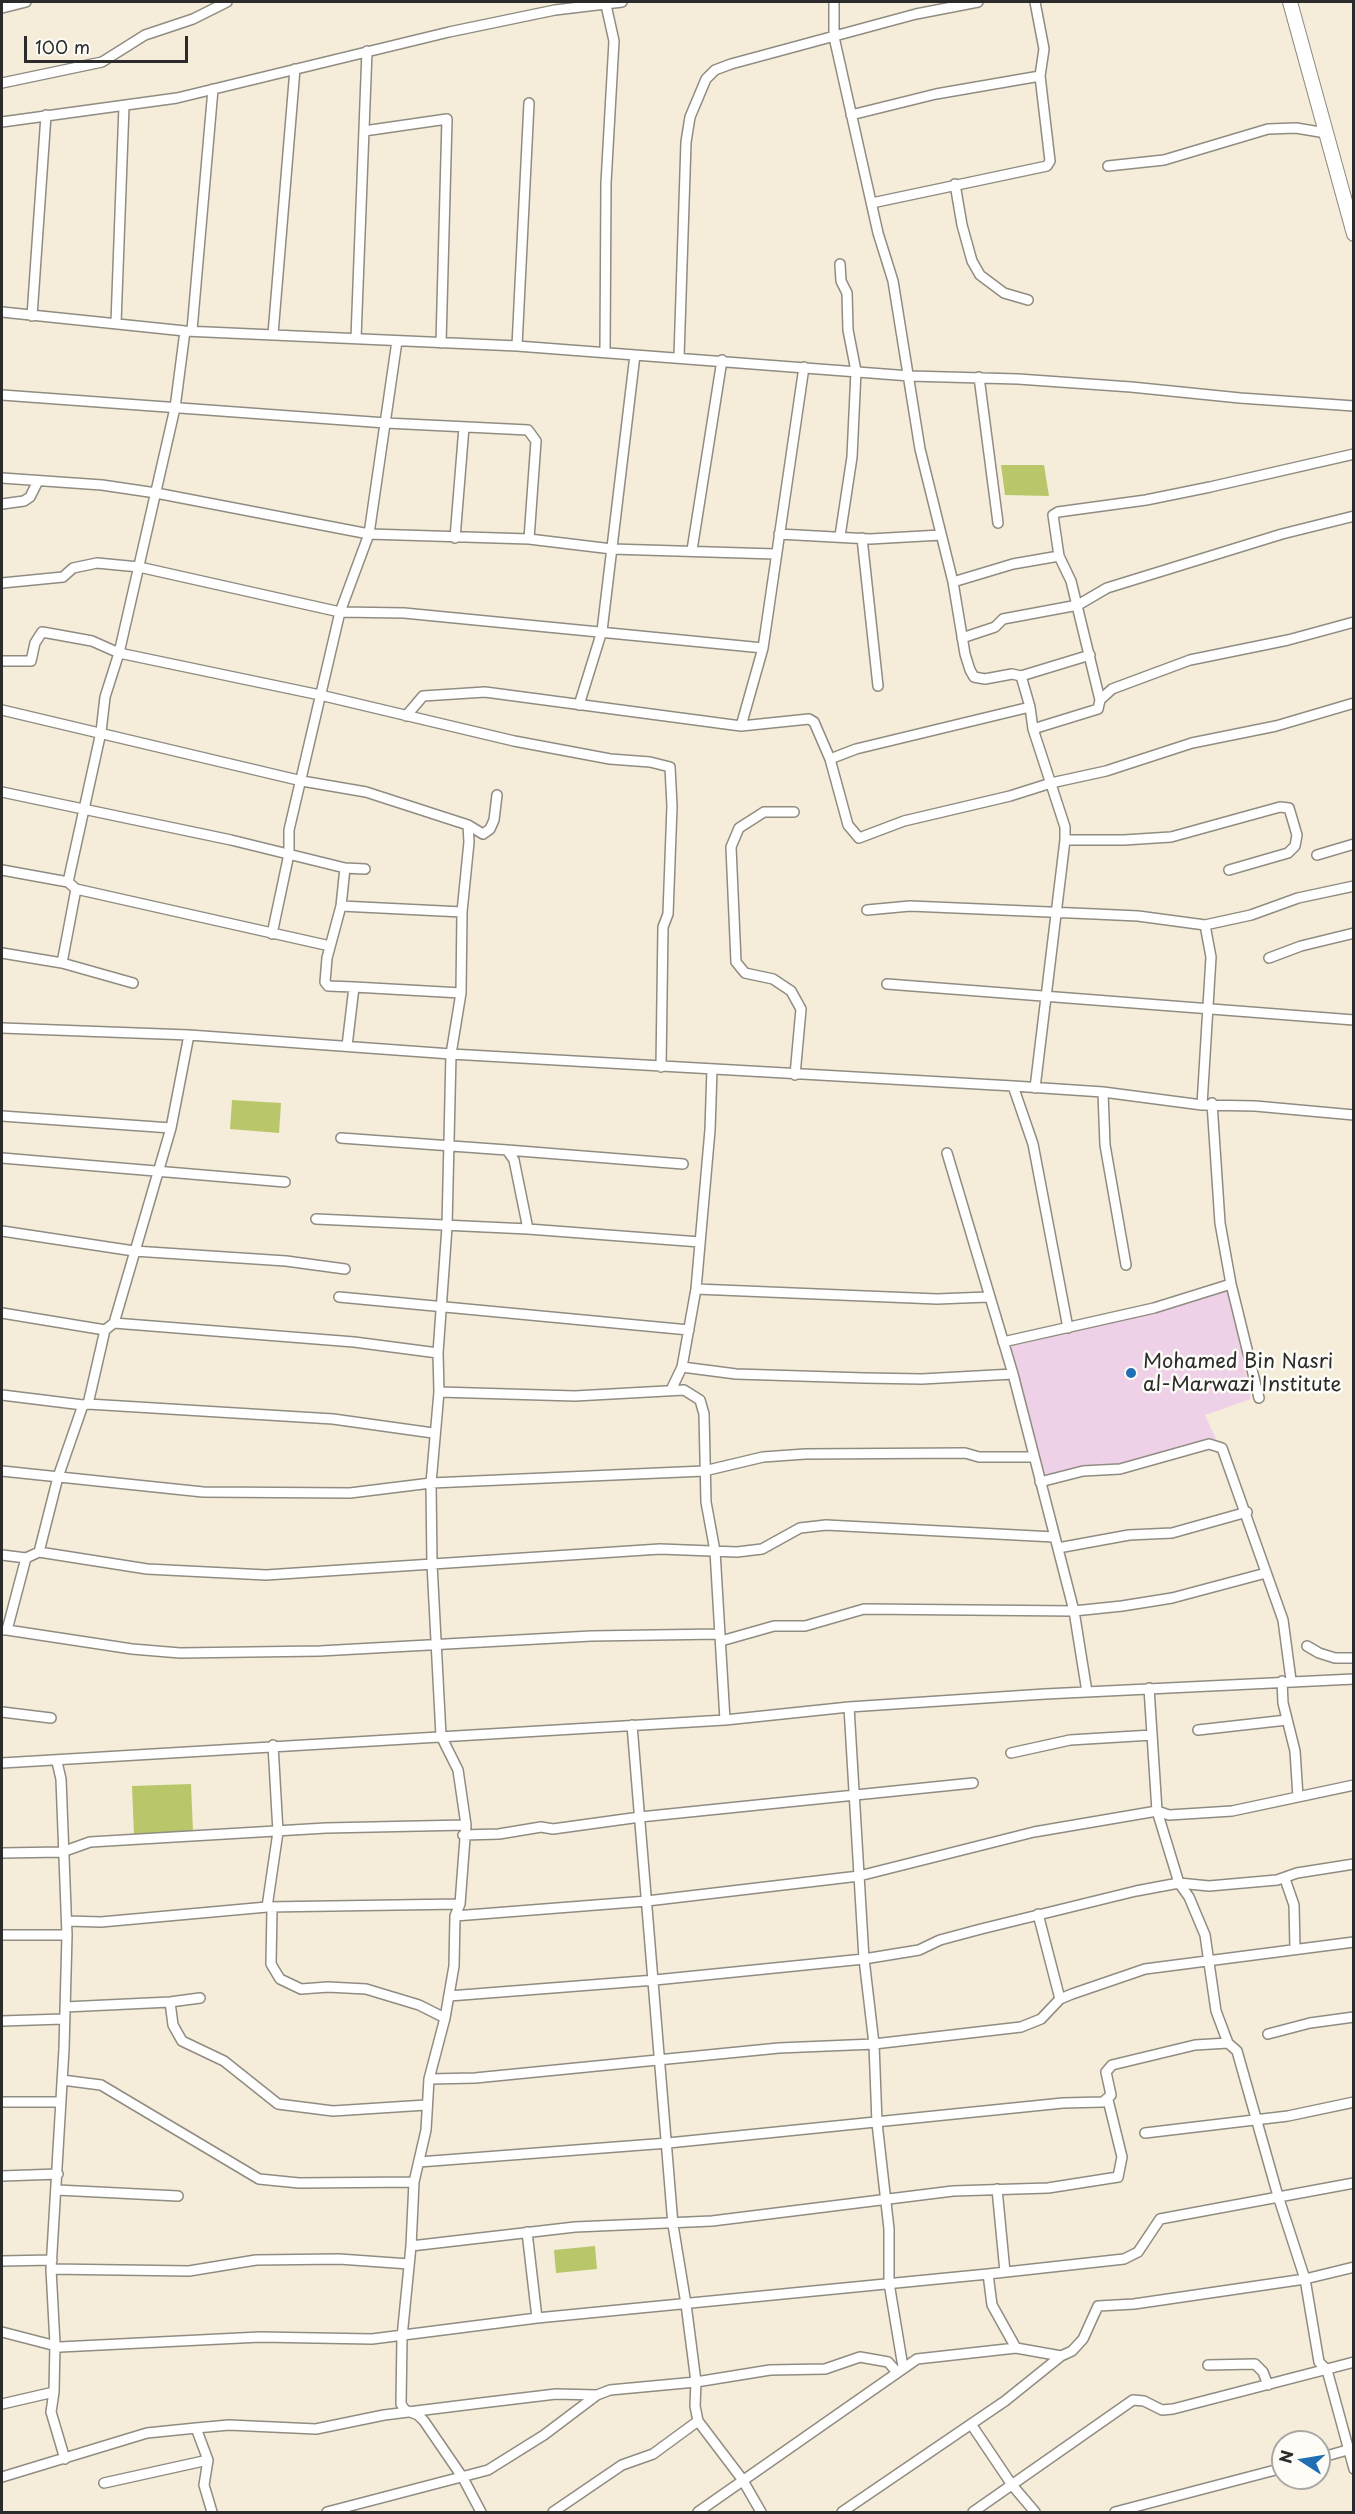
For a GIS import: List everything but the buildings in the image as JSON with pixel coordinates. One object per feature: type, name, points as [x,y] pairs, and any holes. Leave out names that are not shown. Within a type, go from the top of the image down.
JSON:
[{"type":"main road","points":[[1290,2],[1353,234]]},
{"type":"street","points":[[2,8],[26,2]]},
{"type":"street","points":[[2,83],[102,62],[145,35],[193,19],[227,2]]},
{"type":"street","points":[[2,122],[124,106],[213,89],[553,6],[606,5],[622,2]]},
{"type":"street","points":[[834,2],[834,37],[872,203],[893,281],[920,449],[953,582],[964,654],[974,677],[985,679],[1012,674],[1021,676],[1090,655]]},
{"type":"street","points":[[679,357],[686,142],[690,117],[700,88],[715,70],[916,14],[978,2]]},
{"type":"street","points":[[872,203],[1047,166],[1050,160],[1040,76],[1044,49],[1035,2]]},
{"type":"street","points":[[605,351],[606,183],[610,72],[614,41],[606,5]]},
{"type":"street","points":[[356,338],[367,51]]},
{"type":"street","points":[[273,334],[295,69]]},
{"type":"street","points":[[851,115],[936,94],[1040,76]]},
{"type":"street","points":[[68,882],[101,732],[105,697],[119,652],[175,408],[188,330],[213,89]]},
{"type":"street","points":[[517,346],[529,103]]},
{"type":"street","points":[[116,323],[124,106]]},
{"type":"street","points":[[32,316],[46,115]]},
{"type":"street","points":[[364,131],[447,119],[441,343]]},
{"type":"street","points":[[1108,166],[1164,160],[1268,129],[1296,128],[1326,133]]},
{"type":"street","points":[[955,184],[967,243],[980,275],[1004,293],[1028,300]]},
{"type":"street","points":[[840,264],[841,280],[847,293],[848,330],[856,371],[852,456],[840,536]]},
{"type":"street","points":[[2,312],[188,330],[605,351],[910,376],[979,377],[1353,406]]},
{"type":"street","points":[[272,934],[290,854],[289,830],[320,694],[340,612],[369,534],[397,341]]},
{"type":"street","points":[[579,705],[602,631],[635,355]]},
{"type":"street","points":[[692,550],[722,360]]},
{"type":"street","points":[[741,726],[763,648],[804,368]]},
{"type":"street","points":[[979,377],[998,523]]},
{"type":"street","points":[[2,395],[386,423],[528,430],[536,441],[529,539]]},
{"type":"street","points":[[455,538],[464,427]]},
{"type":"street","points":[[1033,729],[1093,712],[1098,709],[1100,700],[1078,604],[1071,581],[1059,556],[1053,515],[1058,512],[1146,500],[1353,454]]},
{"type":"street","points":[[2,478],[102,485],[156,493],[369,534],[529,539],[612,549],[775,554]]},
{"type":"street","points":[[2,504],[24,501],[30,496],[38,481]]},
{"type":"street","points":[[962,638],[995,627],[1003,619],[1078,604],[1107,588],[1282,534],[1353,516]]},
{"type":"street","points":[[779,534],[862,538],[941,535]]},
{"type":"street","points":[[862,538],[878,686]]},
{"type":"street","points":[[953,582],[1013,564],[1059,556]]},
{"type":"street","points":[[2,584],[63,577],[73,568],[97,563],[139,567],[340,612],[404,614],[763,648]]},
{"type":"street","points":[[1100,700],[1112,689],[1190,660],[1288,640],[1353,622]]},
{"type":"street","points":[[2,661],[31,661],[35,643],[42,632],[92,641],[119,652],[320,694],[406,717],[514,741],[610,759],[650,762],[670,767],[672,806],[668,914],[663,927],[661,1067]]},
{"type":"street","points":[[1021,676],[1030,707],[1033,729],[1065,827],[1035,1088]]},
{"type":"street","points":[[406,717],[423,696],[485,692],[741,726],[812,720],[830,759],[848,825],[859,838],[904,821],[1106,771],[1192,743],[1276,726],[1353,703]]},
{"type":"street","points":[[830,759],[856,749],[1030,707]]},
{"type":"street","points":[[2,710],[302,781],[366,792],[468,825],[483,834],[490,829],[494,820],[497,795]]},
{"type":"street","points":[[2,792],[345,868],[365,869]]},
{"type":"street","points":[[1065,840],[1171,837],[1280,807],[1289,808],[1297,835],[1295,846],[1288,853],[1229,870]]},
{"type":"street","points":[[794,812],[764,812],[739,828],[731,847],[736,962],[745,973],[773,979],[791,991],[801,1010],[795,1075]]},
{"type":"street","points":[[468,825],[469,842],[462,912],[461,993],[451,1054],[447,1227],[438,1353],[439,1392],[433,1433],[431,1483],[435,1645],[441,1736],[458,1770],[466,1824],[463,1835],[460,1904],[455,1916],[454,1966],[445,2018],[429,2079],[426,2130],[414,2182],[411,2246],[402,2337],[401,2404],[411,2413],[421,2417],[463,2478],[481,2512]]},
{"type":"street","points":[[1317,855],[1353,843]]},
{"type":"street","points":[[345,868],[341,906],[330,946],[326,985],[461,993]]},
{"type":"street","points":[[2,870],[68,882],[76,889],[330,946]]},
{"type":"street","points":[[867,910],[910,906],[1138,916],[1205,925],[1251,915],[1298,898],[1353,886]]},
{"type":"street","points":[[62,963],[76,889]]},
{"type":"street","points":[[341,906],[462,912]]},
{"type":"street","points":[[1205,925],[1212,957],[1206,1007],[1207,1104],[1220,1223],[1231,1284],[1259,1398]]},
{"type":"street","points":[[1269,958],[1300,946],[1353,933]]},
{"type":"street","points":[[2,953],[62,963],[133,983]]},
{"type":"street","points":[[887,984],[1045,994],[1353,1020]]},
{"type":"street","points":[[347,1046],[354,987]]},
{"type":"street","points":[[2,1028],[189,1035],[661,1067],[1013,1086],[1353,1115]]},
{"type":"street","points":[[39,1552],[58,1477],[85,1405],[105,1330],[114,1323],[171,1128],[189,1035]]},
{"type":"street","points":[[671,1390],[682,1367],[696,1289],[712,1070]]},
{"type":"street","points":[[1013,1086],[1033,1144],[1068,1328]]},
{"type":"street","points":[[1103,1092],[1105,1145],[1126,1264]]},
{"type":"street","points":[[2,1116],[171,1128]]},
{"type":"street","points":[[341,1138],[683,1164]]},
{"type":"street","points":[[507,1150],[514,1160],[528,1229]]},
{"type":"street","points":[[947,1153],[988,1297],[1013,1374],[1074,1611],[1087,1692]]},
{"type":"street","points":[[2,1158],[285,1182]]},
{"type":"street","points":[[316,1220],[528,1229],[700,1242]]},
{"type":"street","points":[[2,1231],[134,1251],[286,1261],[345,1269]]},
{"type":"street","points":[[1003,1342],[1154,1308],[1231,1284]]},
{"type":"street","points":[[696,1289],[937,1299],[988,1297]]},
{"type":"street","points":[[339,1297],[689,1330]]},
{"type":"street","points":[[2,1313],[105,1330]]},
{"type":"street","points":[[114,1323],[354,1342],[438,1353]]},
{"type":"street","points":[[682,1367],[736,1374],[864,1378],[922,1379],[1013,1374]]},
{"type":"street","points":[[439,1392],[575,1396],[684,1390],[700,1400],[704,1414],[704,1471],[715,1551],[725,1720]]},
{"type":"street","points":[[2,1395],[85,1405],[333,1419],[433,1433]]},
{"type":"street","points":[[1040,1482],[1083,1471],[1120,1469],[1209,1444],[1222,1448],[1247,1512],[1283,1620],[1287,1720],[1294,1751],[1298,1797]]},
{"type":"street","points":[[2,1471],[243,1494],[350,1494],[431,1483],[704,1471],[763,1457],[805,1454],[965,1452],[979,1457],[1033,1457]]},
{"type":"street","points":[[1058,1548],[1129,1535],[1172,1533],[1247,1512]]},
{"type":"street","points":[[2,1555],[26,1558],[39,1552],[147,1569],[266,1575],[660,1549],[715,1551],[762,1549],[800,1528],[826,1525],[1054,1537]]},
{"type":"street","points":[[26,1558],[4,1630],[180,1653],[320,1651],[591,1636],[720,1637],[774,1626],[805,1626],[864,1609],[1074,1611],[1172,1598],[1266,1573]]},
{"type":"street","points":[[1307,1646],[1335,1658],[1353,1658]]},
{"type":"street","points":[[2,1763],[57,1762],[273,1745],[725,1720],[849,1707],[1149,1688],[1353,1679]]},
{"type":"street","points":[[1149,1688],[1157,1811],[1179,1883],[1189,1897],[1205,1935],[1216,2011],[1228,2043],[1237,2051],[1278,2196],[1305,2279],[1319,2362],[1327,2370],[1351,2449],[1353,2469]]},
{"type":"street","points":[[849,1707],[864,1959],[874,2044],[877,2122],[885,2202],[889,2283],[900,2369]]},
{"type":"street","points":[[2,1712],[51,1718]]},
{"type":"street","points":[[1198,1730],[1287,1720]]},
{"type":"street","points":[[632,1725],[655,1980],[658,2062],[668,2143],[673,2224],[696,2382],[698,2421],[742,2480],[761,2512]]},
{"type":"street","points":[[1011,1753],[1070,1740],[1152,1735]]},
{"type":"street","points":[[273,1745],[278,1832],[270,1908],[271,1964],[279,1979],[301,1989],[328,1987],[366,1989],[419,2005],[445,2018]]},
{"type":"street","points":[[57,1762],[61,1779],[62,1852],[67,1935],[58,2174],[52,2265],[55,2344],[54,2392],[51,2412],[65,2459]]},
{"type":"street","points":[[463,1835],[499,1834],[541,1827],[553,1829],[640,1817],[973,1784]]},
{"type":"street","points":[[455,1916],[647,1900],[859,1876],[1034,1832],[1157,1811],[1164,1815],[1198,1815],[1353,1785]]},
{"type":"street","points":[[2,1853],[62,1852],[90,1842],[466,1824]]},
{"type":"street","points":[[449,1996],[655,1980],[864,1959],[919,1950],[940,1940],[1038,1914],[1179,1883],[1209,1886],[1285,1879],[1297,1873],[1353,1864]]},
{"type":"street","points":[[1285,1879],[1294,1905],[1295,1948]]},
{"type":"street","points":[[66,1921],[101,1922],[270,1908],[460,1904]]},
{"type":"street","points":[[1038,1914],[1060,1999]]},
{"type":"street","points":[[2,1935],[67,1935]]},
{"type":"street","points":[[429,2079],[475,2078],[658,2062],[778,2048],[874,2044],[1021,2027],[1041,2019],[1060,1999],[1145,1969],[1353,1942]]},
{"type":"street","points":[[65,2007],[170,2002],[200,1998]]},
{"type":"street","points":[[170,2002],[173,2025],[182,2040],[224,2061],[278,2104],[333,2111],[426,2105]]},
{"type":"street","points":[[1268,2034],[1310,2023],[1353,2017]]},
{"type":"street","points":[[2,2021],[63,2019]]},
{"type":"street","points":[[411,2246],[629,2223],[673,2224],[885,2202],[953,2191],[1048,2188],[1118,2177],[1122,2157],[1108,2100],[1111,2095],[1106,2072],[1112,2065],[1195,2045],[1228,2043]]},
{"type":"street","points":[[62,2080],[101,2085],[259,2179],[290,2182],[414,2182]]},
{"type":"street","points":[[419,2162],[668,2143],[1108,2100]]},
{"type":"street","points":[[2,2102],[61,2102]]},
{"type":"street","points":[[1144,2133],[1257,2120],[1353,2102]]},
{"type":"street","points":[[2,2176],[58,2174]]},
{"type":"street","points":[[2,2332],[60,2347],[260,2337],[372,2340],[537,2318],[988,2274],[1124,2259],[1138,2252],[1160,2219],[1353,2183]]},
{"type":"street","points":[[997,2189],[1005,2272]]},
{"type":"street","points":[[57,2190],[178,2196]]},
{"type":"street","points":[[527,2232],[537,2318]]},
{"type":"street","points":[[2,2261],[189,2271],[236,2261],[256,2260],[339,2259],[409,2264]]},
{"type":"street","points":[[842,2512],[1005,2401],[1061,2356],[1072,2351],[1083,2339],[1098,2306],[1134,2304],[1305,2279],[1353,2267]]},
{"type":"street","points":[[988,2274],[992,2305],[1016,2348]]},
{"type":"street","points":[[698,2512],[917,2359],[1016,2348],[1061,2356]]},
{"type":"street","points":[[327,2512],[488,2470],[544,2435],[597,2395],[610,2390],[696,2382],[770,2370],[825,2369],[860,2357],[888,2362],[900,2369]]},
{"type":"street","points":[[973,2512],[1133,2400],[1144,2401],[1162,2410],[1173,2409],[1353,2362]]},
{"type":"street","points":[[1208,2365],[1255,2364],[1263,2372],[1268,2385]]},
{"type":"street","points":[[2,2404],[54,2392]]},
{"type":"street","points":[[2,2477],[65,2459],[93,2447],[147,2433],[229,2425],[316,2429],[384,2415],[556,2394],[597,2395]]},
{"type":"street","points":[[553,2512],[622,2465],[652,2454],[698,2421]]},
{"type":"street","points":[[971,2424],[1012,2485],[1035,2512]]},
{"type":"street","points":[[196,2428],[208,2460],[204,2485],[212,2512]]},
{"type":"street","points":[[1331,2455],[1351,2449]]},
{"type":"street","points":[[104,2483],[208,2460]]},
{"type":"street","points":[[1115,2512],[1271,2471]]},
{"type":"shaded area","name":"Mohamed Bin Nasri al-Marwazi Institute","points":[[1229,1288],[1251,1399],[1205,1415],[1216,1439],[1106,1468],[1043,1479],[1009,1347],[1163,1309]]},
{"type":"green space","points":[[1001,465],[1044,465],[1049,496],[1005,495]]},
{"type":"green space","points":[[232,1100],[281,1103],[279,1133],[230,1129]]},
{"type":"green space","points":[[191,1784],[193,1832],[134,1835],[132,1786]]},
{"type":"green space","points":[[595,2246],[597,2269],[556,2273],[554,2250]]},
{"type":"place","name":"Mohamed Bin Nasri al-Marwazi Institute","points":[[1131,1373]]}]
